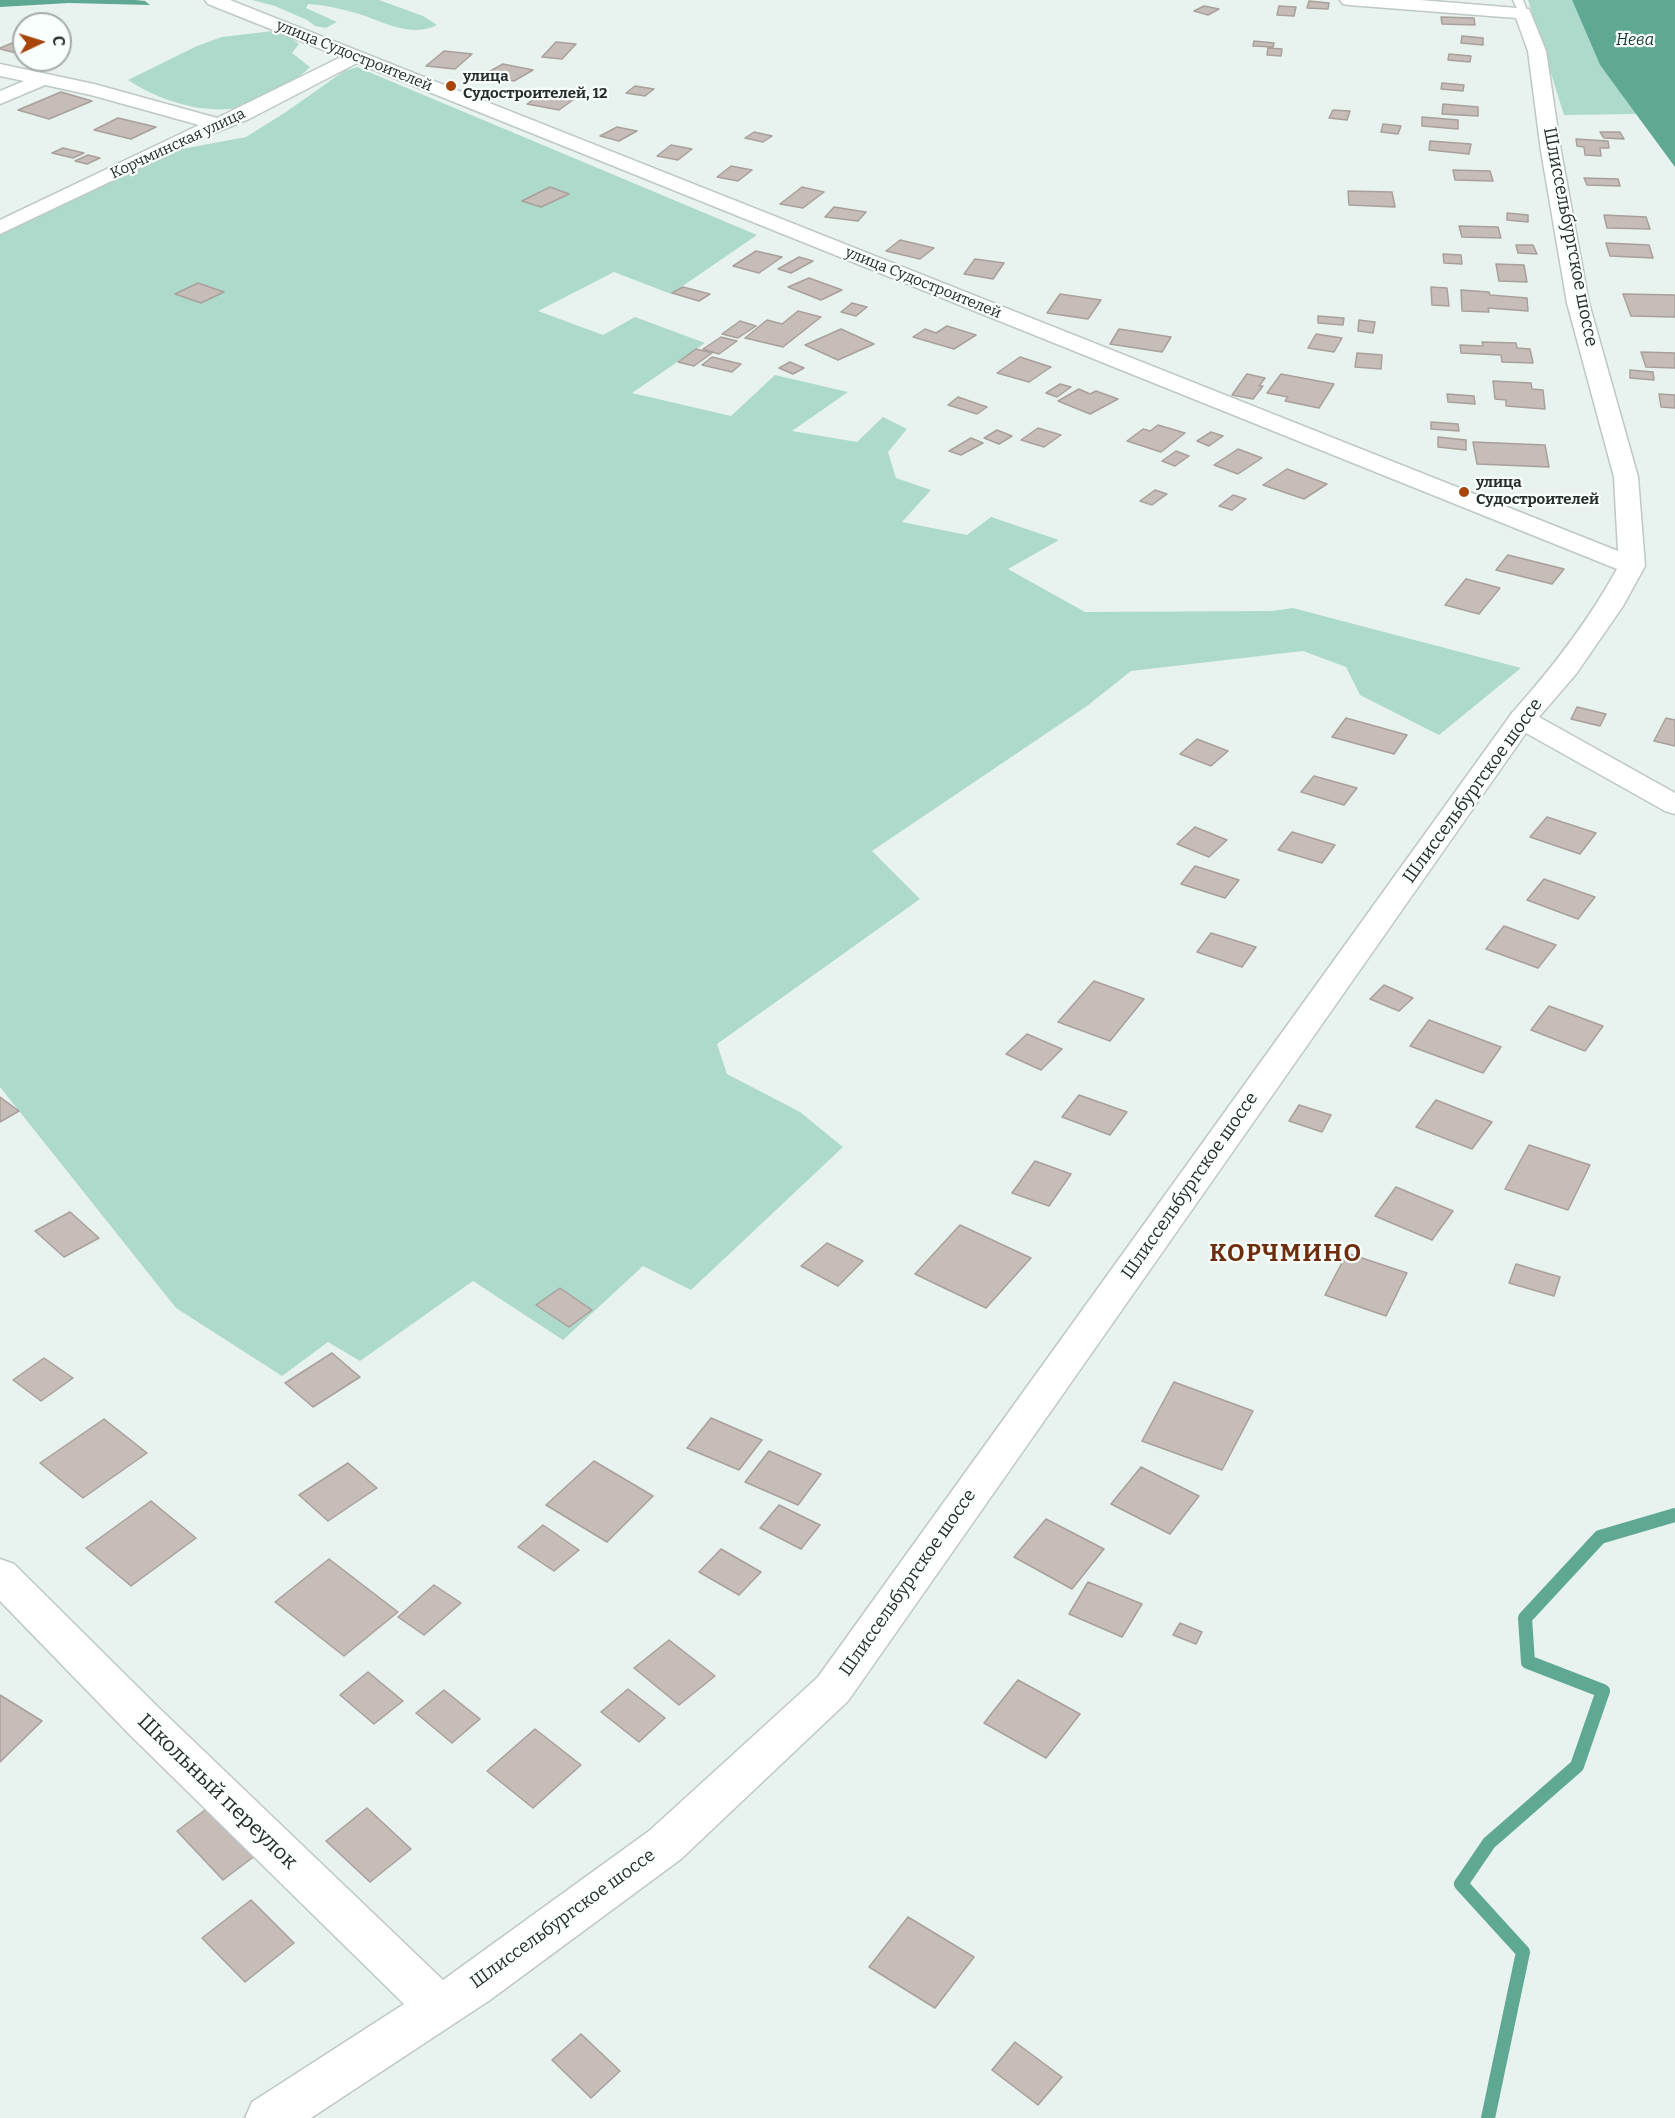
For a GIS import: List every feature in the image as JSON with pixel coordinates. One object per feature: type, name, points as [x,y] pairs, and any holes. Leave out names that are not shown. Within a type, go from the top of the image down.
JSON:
[{"type":"street","name":"улица Судостроителей","points":[[214,0],[1632,566]]},
{"type":"street","points":[[1349,0],[1520,7]]},
{"type":"street","name":"Шлиссельбургское шоссе","points":[[269,2118],[438,2006],[474,1985],[665,1845],[833,1689],[1522,719],[1566,668],[1610,606],[1632,566],[1626,477],[1578,303],[1551,151],[1537,51],[1520,7]]},
{"type":"street","name":"Корчминская улица","points":[[0,228],[195,134],[220,125],[355,57]]},
{"type":"street","points":[[0,70],[94,90],[220,125]]},
{"type":"street","points":[[0,98],[44,79]]},
{"type":"street","points":[[1522,719],[1675,805]]},
{"type":"street","name":"Школьный переулок","points":[[0,1575],[144,1721],[438,2006]]},
{"type":"shaded area","points":[[252,0],[379,0],[423,16],[437,25],[427,29],[407,29],[346,10],[308,4],[306,8],[337,22],[326,28],[315,26],[275,6]]},
{"type":"shaded area","points":[[1528,0],[1572,0],[1600,65],[1637,114],[1564,115]]},
{"type":"shaded area","points":[[273,31],[287,35],[299,44],[292,53],[310,67],[292,81],[242,107],[209,109],[180,104],[153,94],[128,80],[197,46],[222,37]]},
{"type":"shaded area","points":[[357,67],[757,235],[671,294],[614,272],[538,311],[603,335],[635,317],[705,343],[632,393],[731,416],[775,375],[848,392],[792,431],[857,442],[883,417],[907,429],[888,452],[896,478],[931,490],[902,522],[967,535],[991,517],[1059,540],[1008,569],[1085,612],[1272,611],[1293,608],[1521,668],[1439,735],[1360,695],[1346,667],[1303,651],[1131,671],[1087,706],[872,851],[920,899],[717,1044],[727,1074],[800,1112],[843,1147],[691,1290],[643,1266],[563,1340],[473,1281],[360,1361],[328,1342],[282,1376],[176,1308],[0,1087],[0,234],[166,152],[246,137],[344,71]]},
{"type":"water","points":[[0,0],[136,0],[145,1],[150,5],[69,3],[0,7]]},
{"type":"water","name":"Нева","points":[[1572,0],[1675,0],[1675,167],[1600,65]]},
{"type":"building","points":[[1309,1],[1329,3],[1328,9],[1307,8]]},
{"type":"building","points":[[1204,6],[1219,9],[1208,15],[1194,11]]},
{"type":"building","points":[[1279,6],[1296,7],[1294,16],[1277,15]]},
{"type":"building","points":[[1441,17],[1474,18],[1475,25],[1442,24]]},
{"type":"building","points":[[1462,36],[1483,38],[1483,45],[1461,43]]},
{"type":"building","points":[[1254,41],[1274,43],[1273,47],[1253,46]]},
{"type":"building","points":[[556,42],[576,44],[562,59],[542,57]]},
{"type":"building","points":[[12,43],[12,52],[0,48]]},
{"type":"building","points":[[1268,48],[1282,49],[1281,56],[1267,55]]},
{"type":"building","points":[[444,51],[472,54],[455,69],[426,66]]},
{"type":"building","points":[[1449,54],[1471,56],[1470,62],[1448,60]]},
{"type":"building","points":[[503,64],[533,70],[514,81],[483,75]]},
{"type":"building","points":[[1442,83],[1464,85],[1463,91],[1441,89]]},
{"type":"building","points":[[635,86],[654,89],[645,96],[626,93]]},
{"type":"building","points":[[545,91],[577,97],[559,110],[527,104]]},
{"type":"building","points":[[61,92],[92,101],[49,119],[18,110]]},
{"type":"building","points":[[1443,104],[1478,107],[1478,116],[1442,114]]},
{"type":"building","points":[[1333,110],[1350,111],[1347,120],[1329,118]]},
{"type":"building","points":[[1422,117],[1458,120],[1458,129],[1422,126]]},
{"type":"building","points":[[118,118],[156,127],[131,139],[94,130]]},
{"type":"building","points":[[1383,124],[1401,126],[1398,134],[1381,132]]},
{"type":"building","points":[[617,127],[637,131],[619,141],[600,136]]},
{"type":"building","points":[[754,132],[772,136],[763,142],[745,138]]},
{"type":"building","points":[[1600,132],[1620,132],[1624,139],[1604,138]]},
{"type":"building","points":[[1576,139],[1608,141],[1609,148],[1600,148],[1601,156],[1585,155],[1584,147],[1577,146]]},
{"type":"building","points":[[1430,141],[1471,144],[1469,154],[1429,150]]},
{"type":"building","points":[[671,145],[692,149],[678,160],[657,156]]},
{"type":"building","points":[[63,148],[84,153],[73,158],[52,153]]},
{"type":"building","points":[[88,155],[100,158],[87,164],[75,161]]},
{"type":"building","points":[[731,166],[752,170],[738,181],[717,177]]},
{"type":"building","points":[[1453,170],[1490,171],[1493,181],[1455,180]]},
{"type":"building","points":[[1584,178],[1618,179],[1620,186],[1587,185]]},
{"type":"building","points":[[550,187],[569,194],[541,207],[522,201]]},
{"type":"building","points":[[802,187],[824,192],[803,208],[780,204]]},
{"type":"building","points":[[1348,191],[1392,192],[1395,207],[1349,205]]},
{"type":"building","points":[[834,207],[866,212],[858,221],[825,217]]},
{"type":"building","points":[[1507,213],[1528,215],[1528,222],[1507,220]]},
{"type":"building","points":[[1604,215],[1646,217],[1650,229],[1607,228]]},
{"type":"building","points":[[1459,226],[1498,227],[1501,238],[1462,237]]},
{"type":"building","points":[[900,240],[934,248],[920,259],[886,251]]},
{"type":"building","points":[[1606,243],[1649,245],[1653,258],[1610,256]]},
{"type":"building","points":[[1516,245],[1533,245],[1537,254],[1518,253]]},
{"type":"building","points":[[756,251],[782,257],[759,273],[733,266]]},
{"type":"building","points":[[1443,254],[1461,255],[1462,264],[1444,263]]},
{"type":"building","points":[[799,257],[813,261],[791,273],[778,269]]},
{"type":"building","points":[[975,259],[1004,263],[993,279],[964,274]]},
{"type":"building","points":[[1496,264],[1524,265],[1527,282],[1499,281]]},
{"type":"building","points":[[809,278],[842,290],[821,300],[788,287]]},
{"type":"building","points":[[198,283],[224,292],[201,303],[175,294]]},
{"type":"building","points":[[683,287],[710,294],[699,301],[672,293]]},
{"type":"building","points":[[1431,287],[1447,288],[1449,306],[1432,305]]},
{"type":"building","points":[[1461,290],[1527,298],[1528,311],[1488,308],[1489,312],[1462,311]]},
{"type":"building","points":[[1060,294],[1101,300],[1088,319],[1047,313]]},
{"type":"building","points":[[1623,294],[1675,295],[1675,317],[1631,316]]},
{"type":"building","points":[[852,303],[867,307],[856,316],[841,312]]},
{"type":"building","points":[[798,311],[821,317],[783,347],[745,338],[767,320],[782,324]]},
{"type":"building","points":[[1318,316],[1344,318],[1343,325],[1318,323]]},
{"type":"building","points":[[1359,320],[1375,322],[1373,333],[1358,331]]},
{"type":"building","points":[[740,321],[756,326],[738,338],[722,334]]},
{"type":"building","points":[[947,326],[976,335],[954,349],[913,337],[925,329],[936,333]]},
{"type":"building","points":[[841,329],[874,344],[838,360],[805,345]]},
{"type":"building","points":[[1119,329],[1171,337],[1162,352],[1110,344]]},
{"type":"building","points":[[1316,334],[1342,338],[1334,352],[1308,348]]},
{"type":"building","points":[[721,337],[737,341],[719,354],[703,349]]},
{"type":"building","points":[[1482,342],[1516,343],[1517,348],[1530,349],[1533,363],[1502,362],[1501,355],[1461,353],[1460,345],[1483,346]]},
{"type":"building","points":[[696,349],[712,353],[694,366],[678,362]]},
{"type":"building","points":[[1641,352],[1675,353],[1675,368],[1646,367]]},
{"type":"building","points":[[1357,353],[1382,355],[1381,369],[1355,367]]},
{"type":"building","points":[[712,357],[741,364],[732,372],[702,365]]},
{"type":"building","points":[[1020,357],[1051,367],[1029,382],[997,373]]},
{"type":"building","points":[[790,362],[804,368],[793,374],[779,368]]},
{"type":"building","points":[[1630,370],[1653,372],[1654,380],[1630,378]]},
{"type":"building","points":[[1247,374],[1265,378],[1259,386],[1263,386],[1253,399],[1232,395]]},
{"type":"building","points":[[1281,374],[1334,384],[1319,408],[1285,401],[1288,397],[1267,393]]},
{"type":"building","points":[[1493,381],[1531,383],[1532,389],[1543,390],[1545,409],[1506,406],[1506,400],[1495,399]]},
{"type":"building","points":[[1060,384],[1071,387],[1057,397],[1046,393]]},
{"type":"building","points":[[1079,389],[1090,394],[1096,391],[1118,399],[1090,414],[1058,401]]},
{"type":"building","points":[[1447,394],[1474,396],[1475,404],[1448,402]]},
{"type":"building","points":[[1659,394],[1675,395],[1675,408],[1661,407]]},
{"type":"building","points":[[958,397],[987,407],[977,414],[948,405]]},
{"type":"building","points":[[1431,422],[1458,424],[1459,431],[1431,429]]},
{"type":"building","points":[[1158,425],[1185,433],[1161,452],[1127,441],[1143,429],[1150,431]]},
{"type":"building","points":[[1038,428],[1061,435],[1044,447],[1021,440]]},
{"type":"building","points":[[997,430],[1012,436],[999,444],[984,438]]},
{"type":"building","points":[[1211,432],[1223,436],[1209,446],[1197,441]]},
{"type":"building","points":[[1438,437],[1466,440],[1466,450],[1438,447]]},
{"type":"building","points":[[971,438],[983,443],[961,455],[949,451]]},
{"type":"building","points":[[1473,442],[1545,445],[1549,467],[1477,464]]},
{"type":"building","points":[[1238,449],[1262,458],[1238,474],[1214,465]]},
{"type":"building","points":[[1176,451],[1189,456],[1175,466],[1162,461]]},
{"type":"building","points":[[1287,469],[1327,484],[1304,499],[1263,485]]},
{"type":"building","points":[[1155,490],[1167,494],[1152,505],[1140,501]]},
{"type":"building","points":[[1233,495],[1246,499],[1232,510],[1219,506]]},
{"type":"building","points":[[1508,555],[1564,569],[1552,584],[1496,570]]},
{"type":"building","points":[[1466,579],[1500,588],[1479,614],[1445,605]]},
{"type":"building","points":[[1577,707],[1606,714],[1600,726],[1571,719]]},
{"type":"building","points":[[1346,718],[1407,735],[1394,754],[1332,737]]},
{"type":"building","points":[[1666,718],[1675,720],[1675,746],[1654,741]]},
{"type":"building","points":[[1197,739],[1228,751],[1211,766],[1180,754]]},
{"type":"building","points":[[1314,776],[1357,788],[1344,805],[1301,792]]},
{"type":"building","points":[[1547,817],[1596,833],[1580,854],[1530,837]]},
{"type":"building","points":[[1195,827],[1227,840],[1209,857],[1177,844]]},
{"type":"building","points":[[1292,832],[1335,845],[1322,863],[1278,850]]},
{"type":"building","points":[[1195,866],[1239,880],[1225,898],[1181,884]]},
{"type":"building","points":[[1544,879],[1595,897],[1578,919],[1527,900]]},
{"type":"building","points":[[1504,926],[1556,945],[1538,968],[1486,949]]},
{"type":"building","points":[[1211,933],[1256,947],[1242,967],[1197,952]]},
{"type":"building","points":[[1094,981],[1144,999],[1110,1041],[1058,1022]]},
{"type":"building","points":[[1384,985],[1413,998],[1399,1011],[1370,999]]},
{"type":"building","points":[[1549,1006],[1603,1026],[1585,1051],[1531,1030]]},
{"type":"building","points":[[1429,1020],[1501,1047],[1483,1073],[1410,1046]]},
{"type":"building","points":[[1027,1034],[1062,1049],[1041,1070],[1006,1054]]},
{"type":"building","points":[[1079,1095],[1127,1112],[1110,1135],[1062,1117]]},
{"type":"building","points":[[0,1097],[19,1111],[0,1122]]},
{"type":"building","points":[[1436,1100],[1492,1122],[1472,1149],[1416,1127]]},
{"type":"building","points":[[1299,1105],[1331,1115],[1322,1132],[1289,1121]]},
{"type":"building","points":[[1529,1145],[1590,1165],[1568,1210],[1505,1189]]},
{"type":"building","points":[[1035,1161],[1071,1174],[1049,1206],[1012,1193]]},
{"type":"building","points":[[1396,1187],[1453,1211],[1432,1240],[1375,1216]]},
{"type":"building","points":[[70,1212],[99,1238],[64,1257],[35,1231]]},
{"type":"building","points":[[960,1225],[1031,1258],[986,1308],[915,1274]]},
{"type":"building","points":[[827,1243],[863,1261],[838,1286],[801,1266]]},
{"type":"building","points":[[1347,1253],[1407,1273],[1386,1316],[1325,1295]]},
{"type":"building","points":[[1516,1264],[1560,1277],[1554,1296],[1509,1283]]},
{"type":"building","points":[[560,1288],[592,1310],[569,1327],[536,1305]]},
{"type":"building","points":[[332,1353],[360,1377],[313,1407],[285,1383]]},
{"type":"building","points":[[44,1358],[73,1378],[41,1401],[13,1380]]},
{"type":"building","points":[[1174,1382],[1253,1411],[1222,1470],[1142,1441]]},
{"type":"building","points":[[711,1418],[762,1440],[739,1470],[687,1448]]},
{"type":"building","points":[[104,1419],[147,1453],[83,1498],[40,1463]]},
{"type":"building","points":[[769,1451],[821,1474],[798,1505],[745,1482]]},
{"type":"building","points":[[594,1461],[653,1496],[607,1542],[546,1505]]},
{"type":"building","points":[[348,1463],[377,1488],[328,1521],[299,1495]]},
{"type":"building","points":[[1141,1467],[1199,1496],[1170,1534],[1111,1504]]},
{"type":"building","points":[[151,1501],[196,1538],[131,1586],[86,1548]]},
{"type":"building","points":[[779,1505],[820,1525],[801,1549],[760,1528]]},
{"type":"building","points":[[1046,1519],[1104,1549],[1072,1589],[1014,1557]]},
{"type":"building","points":[[543,1525],[579,1550],[554,1571],[518,1547]]},
{"type":"building","points":[[721,1549],[761,1572],[739,1595],[699,1572]]},
{"type":"building","points":[[329,1559],[398,1612],[344,1656],[275,1602]]},
{"type":"building","points":[[1088,1582],[1142,1604],[1122,1637],[1069,1614]]},
{"type":"building","points":[[434,1585],[461,1603],[424,1635],[398,1617]]},
{"type":"building","points":[[1180,1623],[1202,1632],[1196,1644],[1173,1635]]},
{"type":"building","points":[[669,1640],[715,1676],[679,1705],[634,1668]]},
{"type":"building","points":[[368,1672],[403,1701],[374,1724],[340,1695]]},
{"type":"building","points":[[1018,1680],[1080,1714],[1046,1758],[984,1723]]},
{"type":"building","points":[[628,1689],[665,1718],[639,1742],[601,1712]]},
{"type":"building","points":[[444,1690],[480,1719],[452,1743],[416,1713]]},
{"type":"building","points":[[0,1695],[42,1721],[0,1762]]},
{"type":"building","points":[[535,1729],[581,1765],[533,1808],[487,1771]]},
{"type":"building","points":[[209,1807],[256,1855],[223,1880],[177,1831]]},
{"type":"building","points":[[367,1808],[411,1849],[370,1882],[326,1841]]},
{"type":"building","points":[[251,1900],[294,1943],[245,1982],[202,1938]]},
{"type":"building","points":[[908,1917],[974,1957],[935,2008],[869,1967]]},
{"type":"building","points":[[581,2034],[620,2071],[591,2098],[552,2060]]},
{"type":"building","points":[[1015,2042],[1062,2077],[1038,2105],[992,2070]]},
{"type":"waterway","points":[[1488,2118],[1523,1952],[1461,1884],[1489,1843],[1577,1766],[1603,1691],[1528,1662],[1525,1618],[1600,1537],[1675,1515]]},
{"type":"place","name":"улица Судостроителей, 12","points":[[451,86]]},
{"type":"place","name":"улица Судостроителей","points":[[1464,492]]},
{"type":"district","name":"КОРЧМИНО","points":[[1286,1254]]}]
